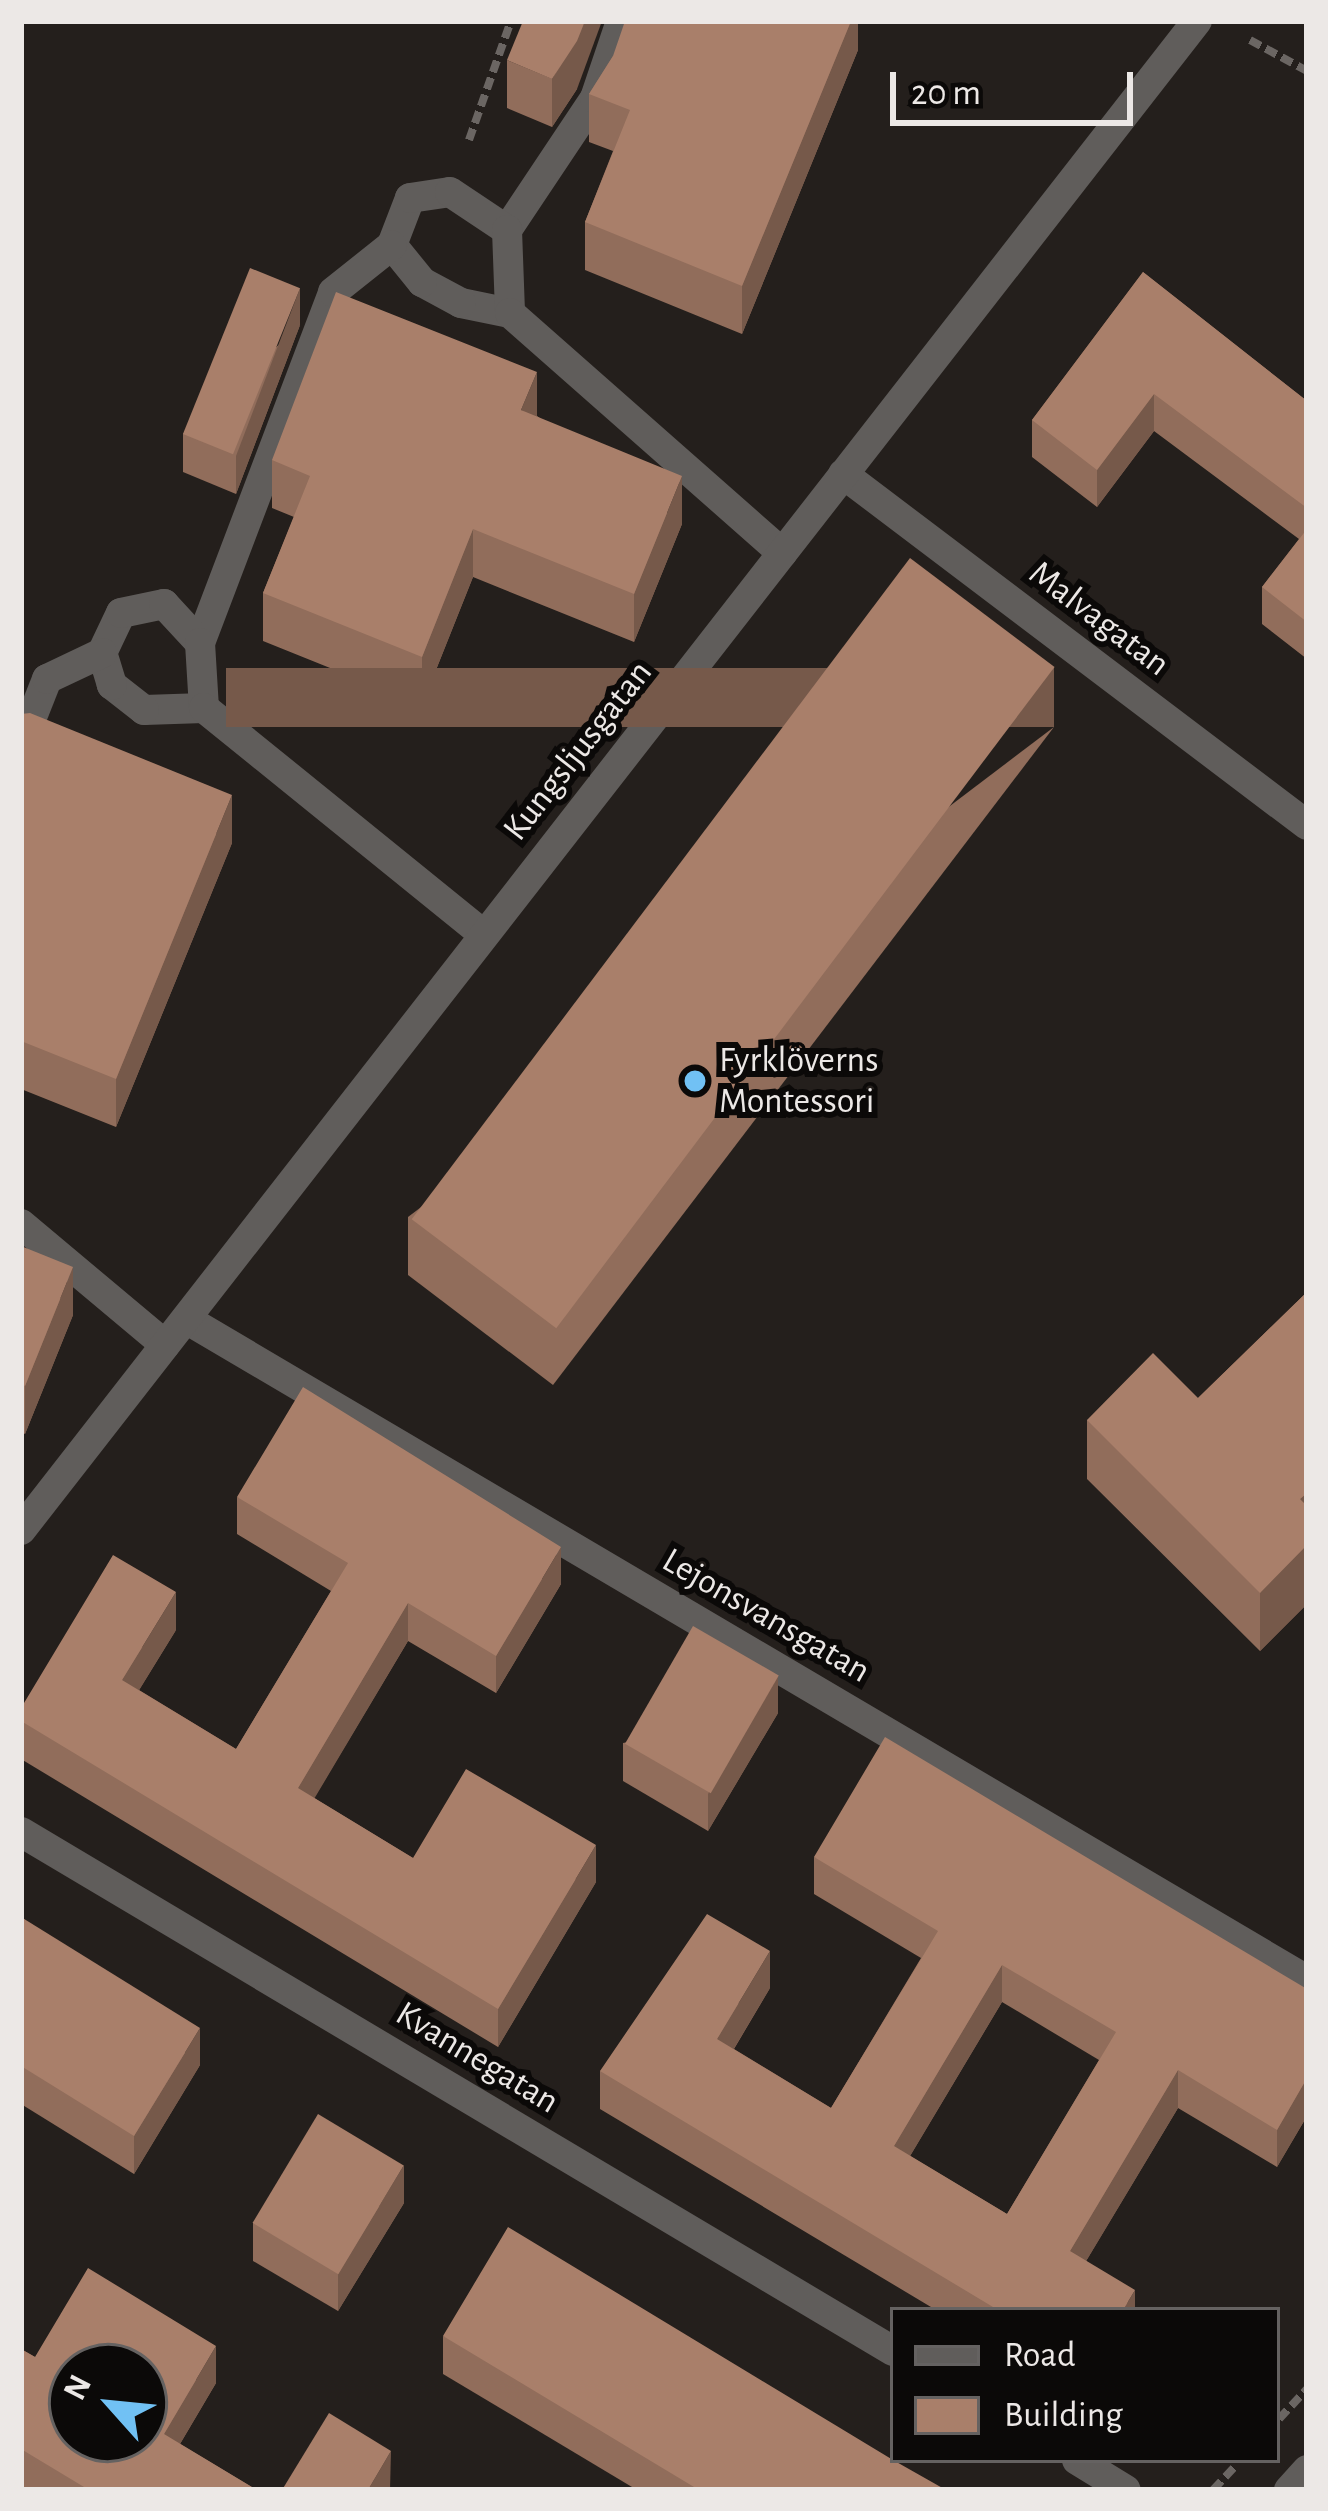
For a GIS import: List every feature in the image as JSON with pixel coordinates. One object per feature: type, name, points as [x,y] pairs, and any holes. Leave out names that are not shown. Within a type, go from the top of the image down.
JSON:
[{"type":"street","points":[[510,313],[507,230],[595,98],[621,21]]},
{"type":"street","name":"Kungsljusgatan","points":[[21,1530],[1197,21]]},
{"type":"street","points":[[204,708],[200,643],[333,292],[392,245],[410,198],[451,192],[507,230]]},
{"type":"street","points":[[392,245],[422,281],[460,303],[510,313],[782,553]]},
{"type":"street","name":"Malvagatan","points":[[843,474],[1307,825]]},
{"type":"street","points":[[21,745],[47,679],[102,653],[121,613],[164,604],[200,643]]},
{"type":"street","points":[[102,653],[112,685],[144,710],[204,708],[484,935]]},
{"type":"street","points":[[21,1224],[166,1345]]},
{"type":"street","name":"Lejonsvansgatan","points":[[186,1319],[1307,1980]]},
{"type":"street","name":"Kvannegatan","points":[[21,1832],[890,2349]]},
{"type":"street","points":[[1082,2463],[1126,2490]]},
{"type":"street","points":[[1289,2490],[1307,2470]]},
{"type":"path","points":[[451,192],[511,21]]},
{"type":"path","points":[[1229,30],[1307,71]]},
{"type":"path","points":[[1280,2418],[1307,2389]]},
{"type":"path","points":[[1213,2490],[1238,2463]]},
{"type":"building","points":[[523,21],[585,21],[552,79],[507,60]]},
{"type":"building","points":[[625,21],[851,21],[742,286],[585,222],[630,110],[589,94],[613,56]]},
{"type":"building","points":[[250,268],[300,288],[233,454],[183,434]]},
{"type":"building","points":[[1143,272],[1307,401],[1307,508],[1154,394],[1097,470],[1032,420]]},
{"type":"building","points":[[336,292],[537,372],[521,410],[682,476],[634,594],[473,529],[422,657],[263,593],[310,476],[272,460]]},
{"type":"building","points":[[1307,529],[1307,622],[1262,587]]},
{"type":"building","points":[[910,558],[1055,667],[556,1328],[412,1219]]},
{"type":"building","points":[[30,713],[232,795],[116,1079],[21,1041],[21,714]]},
{"type":"building","points":[[21,1246],[73,1267],[25,1386],[21,1384]]},
{"type":"building","points":[[1307,1292],[1307,1493],[1300,1499],[1307,1506],[1307,1545],[1260,1593],[1087,1420],[1153,1353],[1198,1398]]},
{"type":"building","points":[[303,1387],[561,1547],[496,1656],[408,1603],[298,1788],[413,1858],[466,1769],[596,1845],[498,2009],[21,1721],[21,1708],[113,1555],[176,1592],[122,1680],[236,1749],[348,1563],[237,1497]]},
{"type":"building","points":[[693,1626],[779,1676],[711,1793],[625,1744]]},
{"type":"building","points":[[885,1737],[1307,1989],[1307,2078],[1277,2130],[1178,2070],[1070,2251],[1135,2290],[1125,2307],[993,2307],[600,2071],[707,1914],[770,1951],[717,2039],[831,2108],[938,1931],[814,1857]],"holes":[[[1002,1965],[1116,2032],[1007,2214],[894,2146]]]},
{"type":"building","points":[[21,1917],[200,2028],[134,2136],[21,2066]]},
{"type":"building","points":[[318,2114],[404,2166],[338,2274],[253,2223]]},
{"type":"building","points":[[508,2227],[890,2458],[890,2463],[898,2463],[946,2490],[699,2490],[443,2336]]},
{"type":"building","points":[[88,2268],[216,2346],[168,2427],[168,2343],[48,2343],[48,2463],[168,2463],[168,2436],[257,2490],[89,2490],[21,2449],[21,2349],[35,2357]]},
{"type":"building","points":[[329,2413],[391,2451],[368,2490],[282,2490]]},
{"type":"place","name":"Fyrklöverns Montessori","points":[[695,1081]]}]
